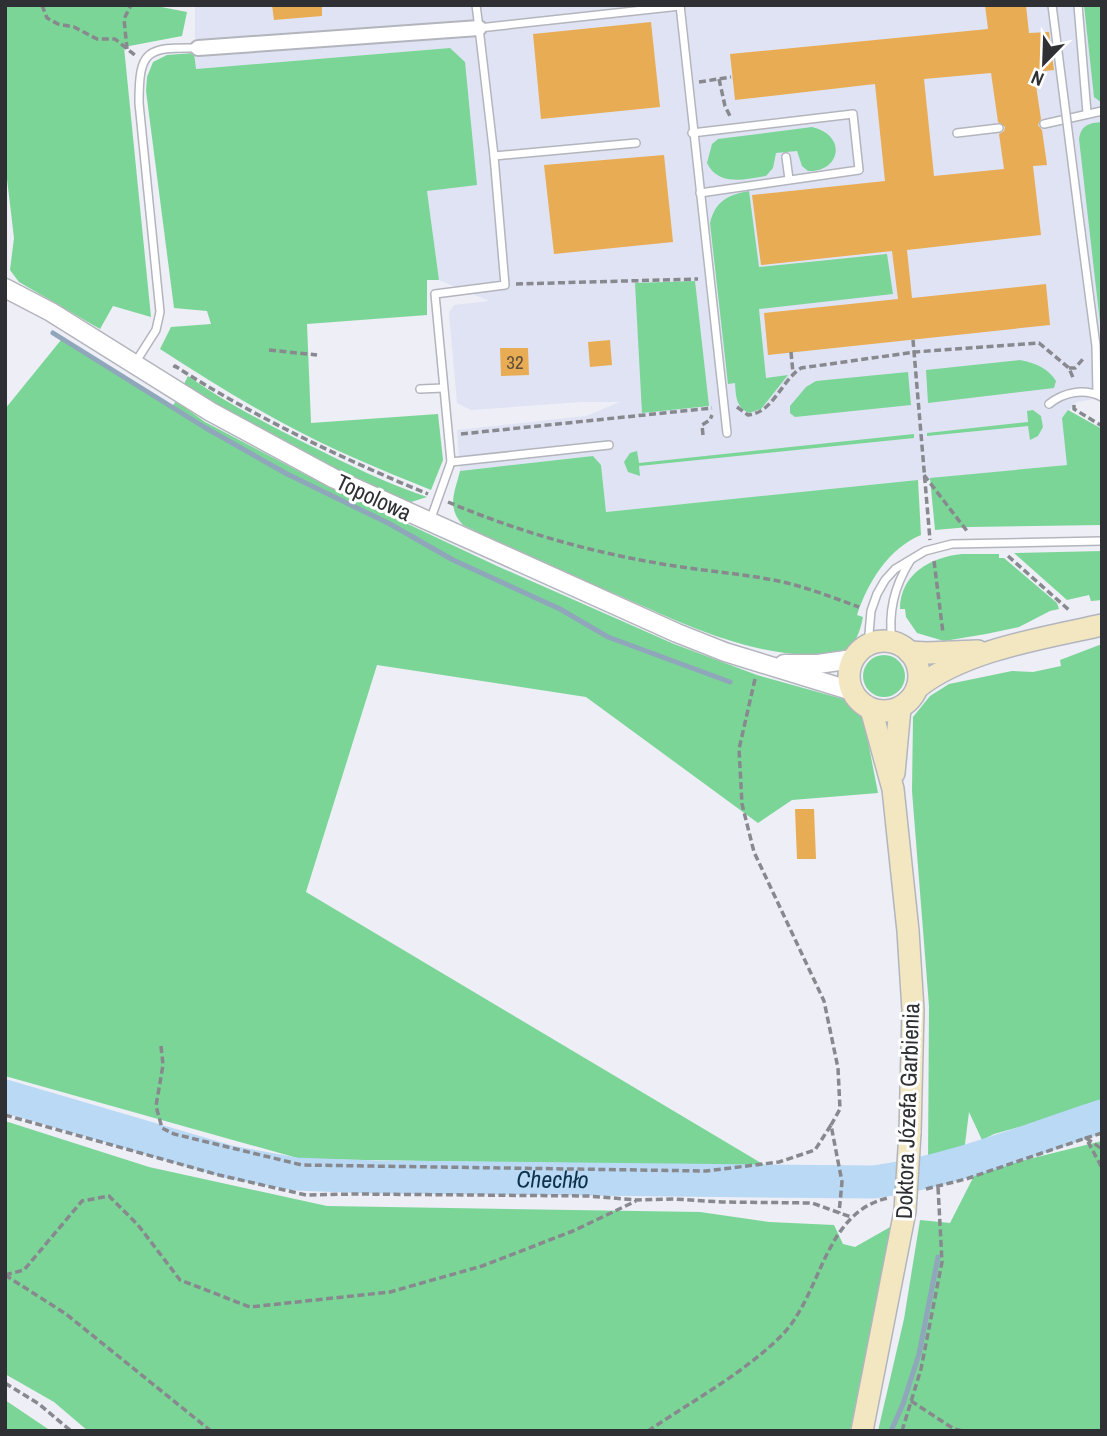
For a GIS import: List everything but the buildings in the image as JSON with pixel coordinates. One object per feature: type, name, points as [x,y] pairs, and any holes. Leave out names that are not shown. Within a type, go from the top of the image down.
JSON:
[{"type":"main road","points":[[917,688],[930,677],[991,651],[1102,625]]},
{"type":"main road","points":[[900,647],[916,663],[919,675],[917,688],[913,696],[900,708],[891,711],[871,709],[857,699],[852,691],[849,675],[861,652],[880,642],[927,653],[991,651]]},
{"type":"main road","name":"Doktora Józefa Garbienia","points":[[862,1431],[910,1133],[913,1010],[893,789],[900,708]]},
{"type":"main road","name":"Doktora Józefa Garbienia","points":[[871,709],[893,789]]},
{"type":"street","points":[[198,48],[479,28]]},
{"type":"street","name":"Topolowa","points":[[5,288],[51,312],[211,412],[333,478],[677,633],[852,691]]},
{"type":"street","name":"Topolowa","points":[[761,663],[818,664],[861,652]]},
{"type":"lane","points":[[429,523],[451,461],[435,294],[505,285],[477,5]]},
{"type":"lane","points":[[479,28],[680,5],[727,433]]},
{"type":"lane","points":[[1049,404],[1059,395],[1076,392],[1100,395],[1052,5]]},
{"type":"lane","points":[[1077,5],[1087,113]]},
{"type":"lane","points":[[134,363],[156,330],[160,312],[139,103],[139,77],[143,62],[151,52],[166,47],[198,48]]},
{"type":"lane","points":[[1044,124],[1102,111]]},
{"type":"lane","points":[[692,133],[853,114],[859,170],[700,193]]},
{"type":"lane","points":[[957,133],[999,128]]},
{"type":"lane","points":[[494,156],[636,142]]},
{"type":"lane","points":[[786,157],[789,179]]},
{"type":"lane","points":[[420,389],[443,388]]},
{"type":"lane","points":[[451,461],[609,445]]},
{"type":"lane","points":[[861,652],[877,594],[895,569],[933,548],[966,543],[1102,541]]},
{"type":"lane","points":[[900,647],[890,627],[894,596],[901,576],[911,561]]},
{"type":"path","points":[[42,5],[47,18],[58,24],[74,27],[97,39],[115,39],[143,62]]},
{"type":"path","points":[[127,49],[124,19],[131,5]]},
{"type":"path","points":[[687,83],[732,77]]},
{"type":"path","points":[[719,79],[725,106],[736,127]]},
{"type":"path","points":[[505,285],[698,279]]},
{"type":"path","points":[[913,340],[929,536],[933,548],[944,643]]},
{"type":"path","points":[[736,405],[741,412],[758,415],[800,368],[915,352],[1039,343],[1069,369]]},
{"type":"path","points":[[269,350],[317,355]]},
{"type":"path","points":[[791,352],[793,373]]},
{"type":"path","points":[[175,366],[280,426],[351,461],[491,520],[603,552],[782,582],[826,594],[862,608]]},
{"type":"path","points":[[703,435],[702,425],[710,420],[711,399]]},
{"type":"path","points":[[449,436],[712,408]]},
{"type":"path","points":[[924,475],[967,531]]},
{"type":"path","points":[[1006,554],[1069,610]]},
{"type":"path","points":[[161,1046],[163,1065],[156,1105],[162,1128],[174,1135],[302,1165],[706,1171],[779,1162],[815,1150],[840,1109],[824,1000],[754,852],[742,804],[739,750],[761,663]]},
{"type":"path","points":[[5,1115],[219,1175],[306,1195],[588,1196],[637,1200],[812,1203],[851,1217]]},
{"type":"path","points":[[831,1125],[842,1182],[839,1213]]},
{"type":"path","points":[[923,1190],[1102,1133]]},
{"type":"path","points":[[1086,1138],[1102,1149]]},
{"type":"path","points":[[1086,1138],[1102,1168]]},
{"type":"path","points":[[902,1431],[921,1369],[942,1262],[938,1187]]},
{"type":"path","points":[[5,1275],[24,1270],[82,1201],[109,1196],[138,1226],[180,1280],[250,1307],[390,1292],[482,1266],[573,1231],[637,1200]]},
{"type":"path","points":[[648,1431],[747,1364],[785,1333],[807,1297],[834,1240],[851,1217],[881,1199],[898,1204]]},
{"type":"path","points":[[5,1275],[66,1314],[211,1431]]},
{"type":"path","points":[[5,1383],[38,1404],[71,1431]]},
{"type":"path","points":[[911,1401],[954,1429],[963,1431]]},
{"type":"shaded area","points":[[195,5],[1102,5],[1102,403],[1094,399],[1077,402],[1062,418],[1068,465],[606,512],[601,465],[593,456],[460,471],[457,430],[586,416],[620,402],[471,410],[457,403],[449,313],[454,305],[489,301],[439,280],[427,191],[450,48],[195,69]]},
{"type":"green space","points":[[5,5],[151,5],[187,12],[182,36],[124,47],[151,317],[113,306],[100,329],[19,282],[10,270],[14,238],[5,162]]},
{"type":"green space","points":[[1084,5],[1102,5],[1102,103],[1094,97]]},
{"type":"green space","points":[[450,48],[465,62],[477,185],[427,191],[439,280],[427,280],[427,315],[307,324],[311,423],[438,414],[443,460],[431,490],[297,431],[160,349],[171,327],[211,324],[207,311],[174,308],[146,91],[147,77],[153,62],[167,55],[194,53],[196,69]]},
{"type":"green space","points":[[1102,122],[1102,340],[1079,139],[1086,126]]},
{"type":"green space","points":[[812,127],[824,132],[835,145],[833,160],[819,170],[808,171],[802,166],[797,151],[776,153],[773,168],[766,176],[749,179],[725,178],[712,170],[707,163],[712,144],[718,139]]},
{"type":"green space","points":[[749,191],[759,267],[887,254],[893,294],[759,309],[766,378],[788,375],[761,409],[749,413],[739,405],[735,383],[728,384],[710,223],[719,204]]},
{"type":"green space","points":[[695,281],[709,406],[642,413],[635,283]]},
{"type":"green space","points":[[61,340],[171,408],[176,401],[205,422],[327,486],[497,566],[674,644],[757,675],[843,699],[860,714],[865,726],[878,793],[792,800],[758,823],[586,697],[377,665],[306,892],[766,1166],[301,1159],[5,1076],[5,409]]},
{"type":"green space","points":[[1020,360],[1045,369],[1056,381],[1054,388],[928,403],[926,370]]},
{"type":"green space","points":[[908,372],[911,405],[795,417],[790,413],[790,406],[806,387],[816,381]]},
{"type":"green space","points":[[188,376],[232,404],[293,437],[367,473],[427,497],[411,502],[404,501],[319,460],[264,432],[184,384]]},
{"type":"green space","points":[[1033,410],[1041,416],[1043,427],[1038,436],[1030,440],[1028,426],[927,436],[927,433],[1028,422],[1027,411]]},
{"type":"green space","points":[[1068,410],[1102,429],[1102,525],[935,530],[930,478],[1067,465],[1062,418]]},
{"type":"green space","points":[[914,434],[914,438],[639,466],[640,476],[628,472],[624,462],[630,453],[637,451],[639,463]]},
{"type":"green space","points":[[593,456],[601,465],[606,512],[918,480],[921,535],[909,541],[889,558],[873,579],[857,615],[863,617],[859,633],[851,646],[838,653],[809,655],[755,647],[707,633],[481,534],[463,525],[455,512],[453,499],[460,471]]},
{"type":"green space","points":[[1102,551],[1102,600],[1091,601],[1089,595],[1067,600],[1014,553]]},
{"type":"green space","points":[[962,554],[999,554],[999,558],[1004,558],[1057,603],[1059,609],[1019,627],[986,634],[944,641],[917,633],[906,617],[905,609],[900,609],[905,586],[911,577],[929,563]]},
{"type":"green space","points":[[1102,644],[1102,1104],[994,1134],[982,1140],[969,1112],[964,1152],[928,1162],[929,1006],[912,791],[913,717],[930,696],[949,684],[1012,671],[1033,672],[1061,666],[1060,660]]},
{"type":"green space","points":[[884,655],[899,661],[905,676],[899,691],[884,697],[869,691],[863,676],[869,661]]},
{"type":"green space","points":[[5,1121],[149,1167],[327,1206],[700,1212],[769,1222],[834,1225],[843,1244],[855,1247],[892,1226],[850,1431],[88,1431],[54,1402],[5,1374]]},
{"type":"green space","points":[[1102,1141],[1102,1431],[878,1431],[904,1319],[920,1220],[950,1223],[976,1172]]},
{"type":"green space","points":[[5,1400],[51,1431],[5,1431]]},
{"type":"waterway","points":[[53,333],[204,427],[287,474],[390,524],[453,560],[560,609],[608,637],[730,682]]},
{"type":"waterway","name":"Chechło","points":[[5,1096],[230,1162],[295,1174],[375,1177],[874,1182],[961,1163],[1102,1116]]},
{"type":"waterway","name":"Chechło","points":[[953,1178],[958,1165],[955,1156]]},
{"type":"waterway","points":[[891,1431],[919,1354],[938,1257]]}]
